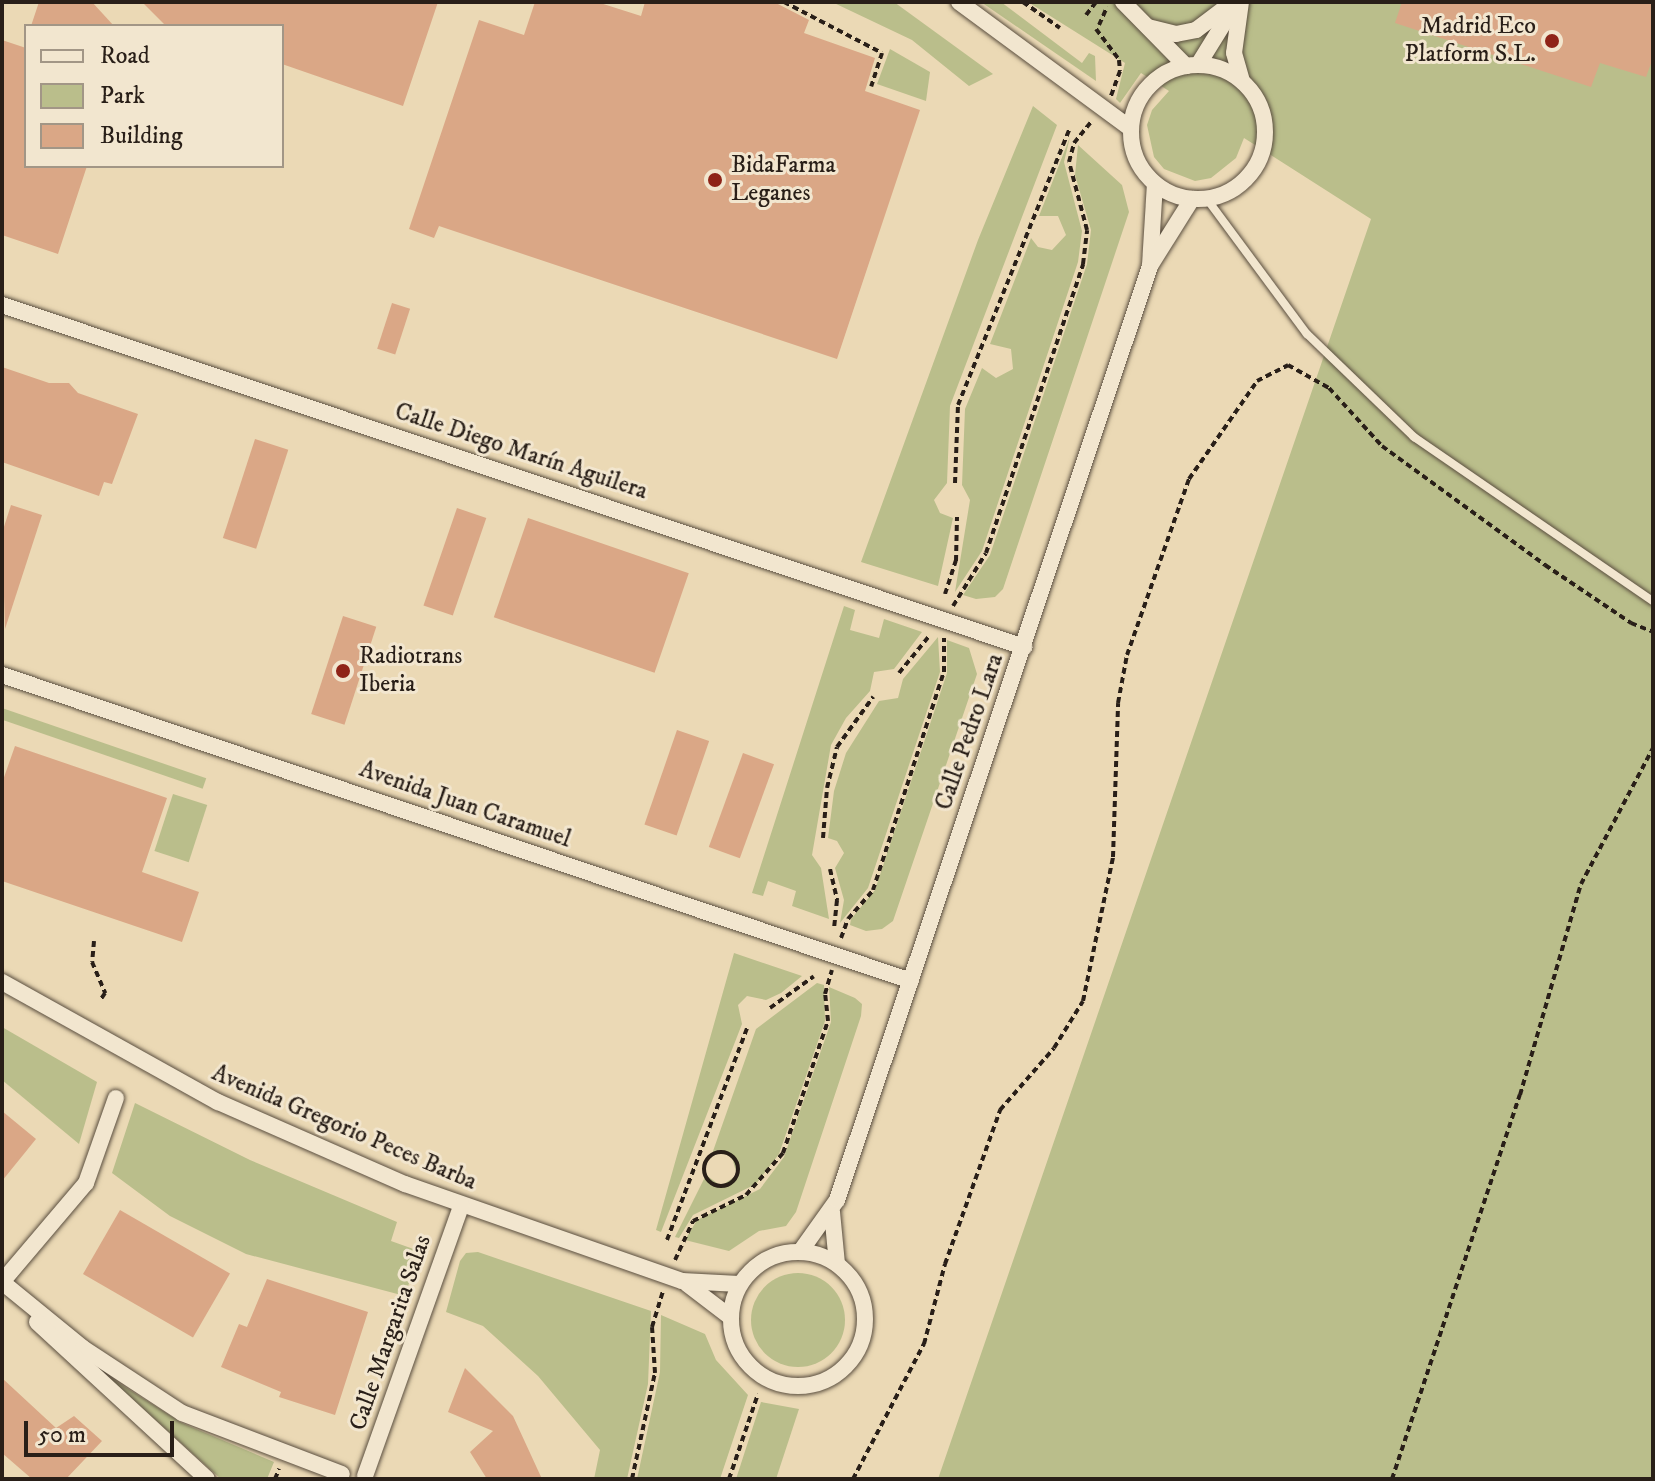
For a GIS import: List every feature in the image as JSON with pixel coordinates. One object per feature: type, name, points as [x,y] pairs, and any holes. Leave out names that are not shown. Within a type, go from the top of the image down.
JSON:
[{"type":"street","points":[[959,2],[1130,128],[1141,168],[1155,184],[1200,199],[1243,182],[1263,148],[1260,108],[1235,65],[1237,2]]},
{"type":"street","points":[[1123,2],[1192,66],[1224,71],[1246,86]]},
{"type":"street","points":[[1130,128],[1147,87],[1192,66],[1237,2]]},
{"type":"street","points":[[1148,27],[1176,34],[1196,30],[1237,2]]},
{"type":"street","name":"Calle Pedro Lara","points":[[800,1252],[832,1212],[1024,647],[1150,266],[1155,184]]},
{"type":"street","name":"Calle Pedro Lara","points":[[1150,266],[1200,199]]},
{"type":"street","name":"Calle Diego Marín Aguilera","points":[[2,305],[1024,647]]},
{"type":"street","name":"Avenida Juan Caramuel","points":[[2,675],[911,981]]},
{"type":"street","name":"Avenida Gregorio Peces Barba","points":[[2,982],[218,1102],[461,1206],[676,1278],[739,1284]]},
{"type":"street","points":[[6,1285],[86,1183],[116,1098]]},
{"type":"street","name":"Calle Margarita Salas","points":[[368,1478],[461,1206]]},
{"type":"street","name":"Calle Pedro Lara","points":[[832,1212],[837,1264]]},
{"type":"street","points":[[800,1252],[837,1264],[862,1297],[864,1337],[842,1372],[824,1382],[783,1385],[764,1377],[736,1344],[729,1316],[739,1284],[767,1260],[800,1252]]},
{"type":"street","name":"Avenida Gregorio Peces Barba","points":[[676,1278],[729,1316]]},
{"type":"street","points":[[6,1285],[83,1348],[182,1413],[334,1477],[368,1478]]},
{"type":"street","points":[[6,1285],[41,1327],[207,1479]]},
{"type":"lane","points":[[1200,199],[1307,334],[1414,437],[1653,601]]},
{"type":"path","points":[[784,2],[882,53],[871,86]]},
{"type":"path","points":[[1023,2],[1060,28]]},
{"type":"path","points":[[1086,15],[1096,2]]},
{"type":"path","points":[[632,1479],[655,1373],[654,1314],[676,1278],[693,1221],[746,1195],[783,1153],[828,1021],[825,994],[836,954],[848,919],[873,890],[944,672],[941,652],[949,620],[986,553],[1083,264],[1087,230],[1069,162],[1074,143],[1104,106],[1120,71],[1113,45],[1098,27],[1111,2]]},
{"type":"path","points":[[955,483],[955,416],[1070,128]]},
{"type":"path","points":[[853,1479],[924,1344],[945,1264],[1000,1110],[1054,1048],[1083,1001],[1113,857],[1122,679],[1174,512],[1189,479],[1257,381],[1288,365],[1329,388],[1382,446],[1557,573],[1631,623],[1653,632]]},
{"type":"path","points":[[945,594],[956,561],[957,517]]},
{"type":"path","points":[[899,673],[932,632]]},
{"type":"path","points":[[823,838],[827,788],[837,747],[873,697]]},
{"type":"path","points":[[1392,1479],[1520,1095],[1581,884],[1653,748]]},
{"type":"path","points":[[830,869],[837,900],[834,927]]},
{"type":"path","points":[[94,941],[92,962],[105,993],[101,999]]},
{"type":"path","points":[[770,1008],[814,976]]},
{"type":"path","points":[[667,1240],[703,1160],[747,1028]]},
{"type":"path","points":[[715,1153],[728,1153],[738,1172],[731,1183],[718,1185],[707,1178],[703,1160],[715,1153]]},
{"type":"path","points":[[729,1479],[758,1394]]},
{"type":"path","points":[[275,1479],[280,1467]]},
{"type":"green space","points":[[832,2],[894,2],[993,74],[969,86],[912,40]]},
{"type":"green space","points":[[981,2],[1001,2],[1082,63],[1089,53],[1095,56],[1096,81]]},
{"type":"green space","points":[[1028,2],[1653,2],[1653,1479],[938,1479],[1371,219],[1244,138],[1236,158],[1211,178],[1195,181],[1164,169],[1154,157],[1147,125],[1152,110],[1169,91],[1141,73],[1120,103],[1116,99],[1125,63]]},
{"type":"green space","points":[[890,49],[930,72],[926,101],[877,84]]},
{"type":"green space","points":[[1033,106],[1057,125],[950,406],[947,483],[934,500],[940,513],[953,518],[938,586],[861,562],[978,240]]},
{"type":"green space","points":[[1070,137],[1064,162],[1082,231],[1078,262],[982,551],[955,592],[970,500],[962,485],[965,409],[982,368],[996,378],[1013,369],[1011,349],[990,344],[1031,238],[1038,247],[1052,250],[1066,235],[1058,216],[1039,216]]},
{"type":"green space","points":[[1078,145],[1122,185],[1129,212],[1003,589],[995,597],[976,599],[963,595],[990,555],[1087,264],[1091,230],[1075,175]]},
{"type":"green space","points":[[844,606],[855,610],[850,630],[879,638],[884,619],[922,632],[894,669],[874,672],[870,691],[846,718],[831,745],[812,855],[821,868],[829,919],[792,906],[796,891],[768,881],[763,896],[752,893]]},
{"type":"green space","points":[[938,637],[940,672],[868,888],[840,923],[844,900],[835,868],[844,853],[837,841],[828,838],[834,791],[846,753],[879,701],[898,698],[903,679]]},
{"type":"green space","points":[[947,640],[969,648],[977,674],[893,921],[882,929],[866,931],[850,925],[851,919],[875,890],[947,673]]},
{"type":"green space","points":[[2,708],[206,778],[203,789],[2,720]]},
{"type":"green space","points":[[173,794],[207,805],[189,862],[154,851]]},
{"type":"green space","points":[[734,953],[802,976],[781,993],[766,1000],[747,996],[738,1005],[742,1024],[661,1232],[656,1230]]},
{"type":"green space","points":[[817,983],[824,985],[825,1021],[779,1154],[756,1184],[693,1215],[679,1238],[675,1237],[706,1175],[721,1186],[737,1175],[731,1154],[712,1154],[756,1029]]},
{"type":"green space","points":[[829,987],[862,1004],[861,1016],[796,1212],[786,1226],[759,1231],[729,1251],[685,1240],[697,1220],[760,1189],[784,1157],[831,1022]]},
{"type":"green space","points":[[2,1027],[97,1082],[79,1144],[2,1080]]},
{"type":"green space","points":[[135,1103],[250,1160],[397,1222],[391,1241],[419,1251],[405,1296],[246,1254],[170,1216],[112,1173]]},
{"type":"green space","points":[[478,1252],[651,1311],[648,1384],[627,1479],[594,1479],[600,1450],[538,1376],[483,1326],[446,1312],[460,1261],[466,1253]]},
{"type":"green space","points":[[798,1273],[816,1276],[831,1287],[842,1302],[845,1320],[842,1338],[831,1353],[816,1364],[798,1367],[780,1364],[765,1353],[754,1338],[751,1320],[754,1302],[765,1287],[780,1276]]},
{"type":"green space","points":[[661,1315],[705,1334],[716,1360],[748,1395],[720,1479],[637,1479],[660,1372]]},
{"type":"green space","points":[[106,1375],[182,1423],[274,1462],[267,1479],[221,1479]]},
{"type":"green space","points":[[761,1402],[799,1409],[776,1479],[736,1479]]},
{"type":"building","points":[[39,2],[92,2],[112,24],[32,24]]},
{"type":"building","points":[[142,2],[438,2],[403,106],[284,65],[284,24],[164,24]]},
{"type":"building","name":"BidaFarma Leganes","points":[[535,2],[597,2],[641,16],[645,2],[774,2],[809,20],[804,33],[875,58],[865,91],[920,110],[837,359],[439,226],[434,238],[409,229],[479,20],[524,35]]},
{"type":"building","name":"Madrid Eco Platform S.L.","points":[[1402,2],[1653,2],[1653,58],[1646,77],[1600,63],[1591,87],[1395,23]]},
{"type":"building","points":[[2,40],[24,47],[24,168],[86,168],[58,254],[2,235]]},
{"type":"building","points":[[392,303],[410,309],[395,355],[377,349]]},
{"type":"building","points":[[2,367],[49,383],[69,383],[78,393],[138,414],[112,484],[104,482],[99,496],[2,462]]},
{"type":"building","points":[[255,439],[288,450],[256,549],[223,538]]},
{"type":"building","points":[[11,505],[42,515],[5,629],[2,533]]},
{"type":"building","points":[[457,508],[486,518],[453,615],[423,605]]},
{"type":"building","points":[[528,518],[689,573],[655,673],[494,617]]},
{"type":"building","name":"Radiotrans Iberia","points":[[343,616],[376,627],[344,725],[311,714]]},
{"type":"building","points":[[677,730],[709,741],[677,836],[644,825]]},
{"type":"building","points":[[15,746],[167,798],[142,872],[199,892],[182,942],[2,881],[2,783]]},
{"type":"building","points":[[743,753],[774,764],[740,858],[709,847]]},
{"type":"building","points":[[2,1111],[36,1139],[2,1181]]},
{"type":"building","points":[[120,1210],[230,1274],[193,1338],[83,1274]]},
{"type":"building","points":[[267,1279],[368,1312],[335,1415],[279,1397],[281,1392],[221,1367],[239,1324],[247,1327]]},
{"type":"building","points":[[465,1368],[513,1416],[542,1479],[487,1479],[470,1452],[493,1431],[448,1412]]},
{"type":"building","points":[[2,1378],[56,1428],[74,1416],[102,1441],[66,1479],[32,1479],[2,1453]]},
{"type":"place","name":"Madrid Eco Platform S.L.","points":[[1552,41]]},
{"type":"place","name":"BidaFarma Leganes","points":[[715,180]]},
{"type":"place","name":"Radiotrans Iberia","points":[[343,671]]}]
